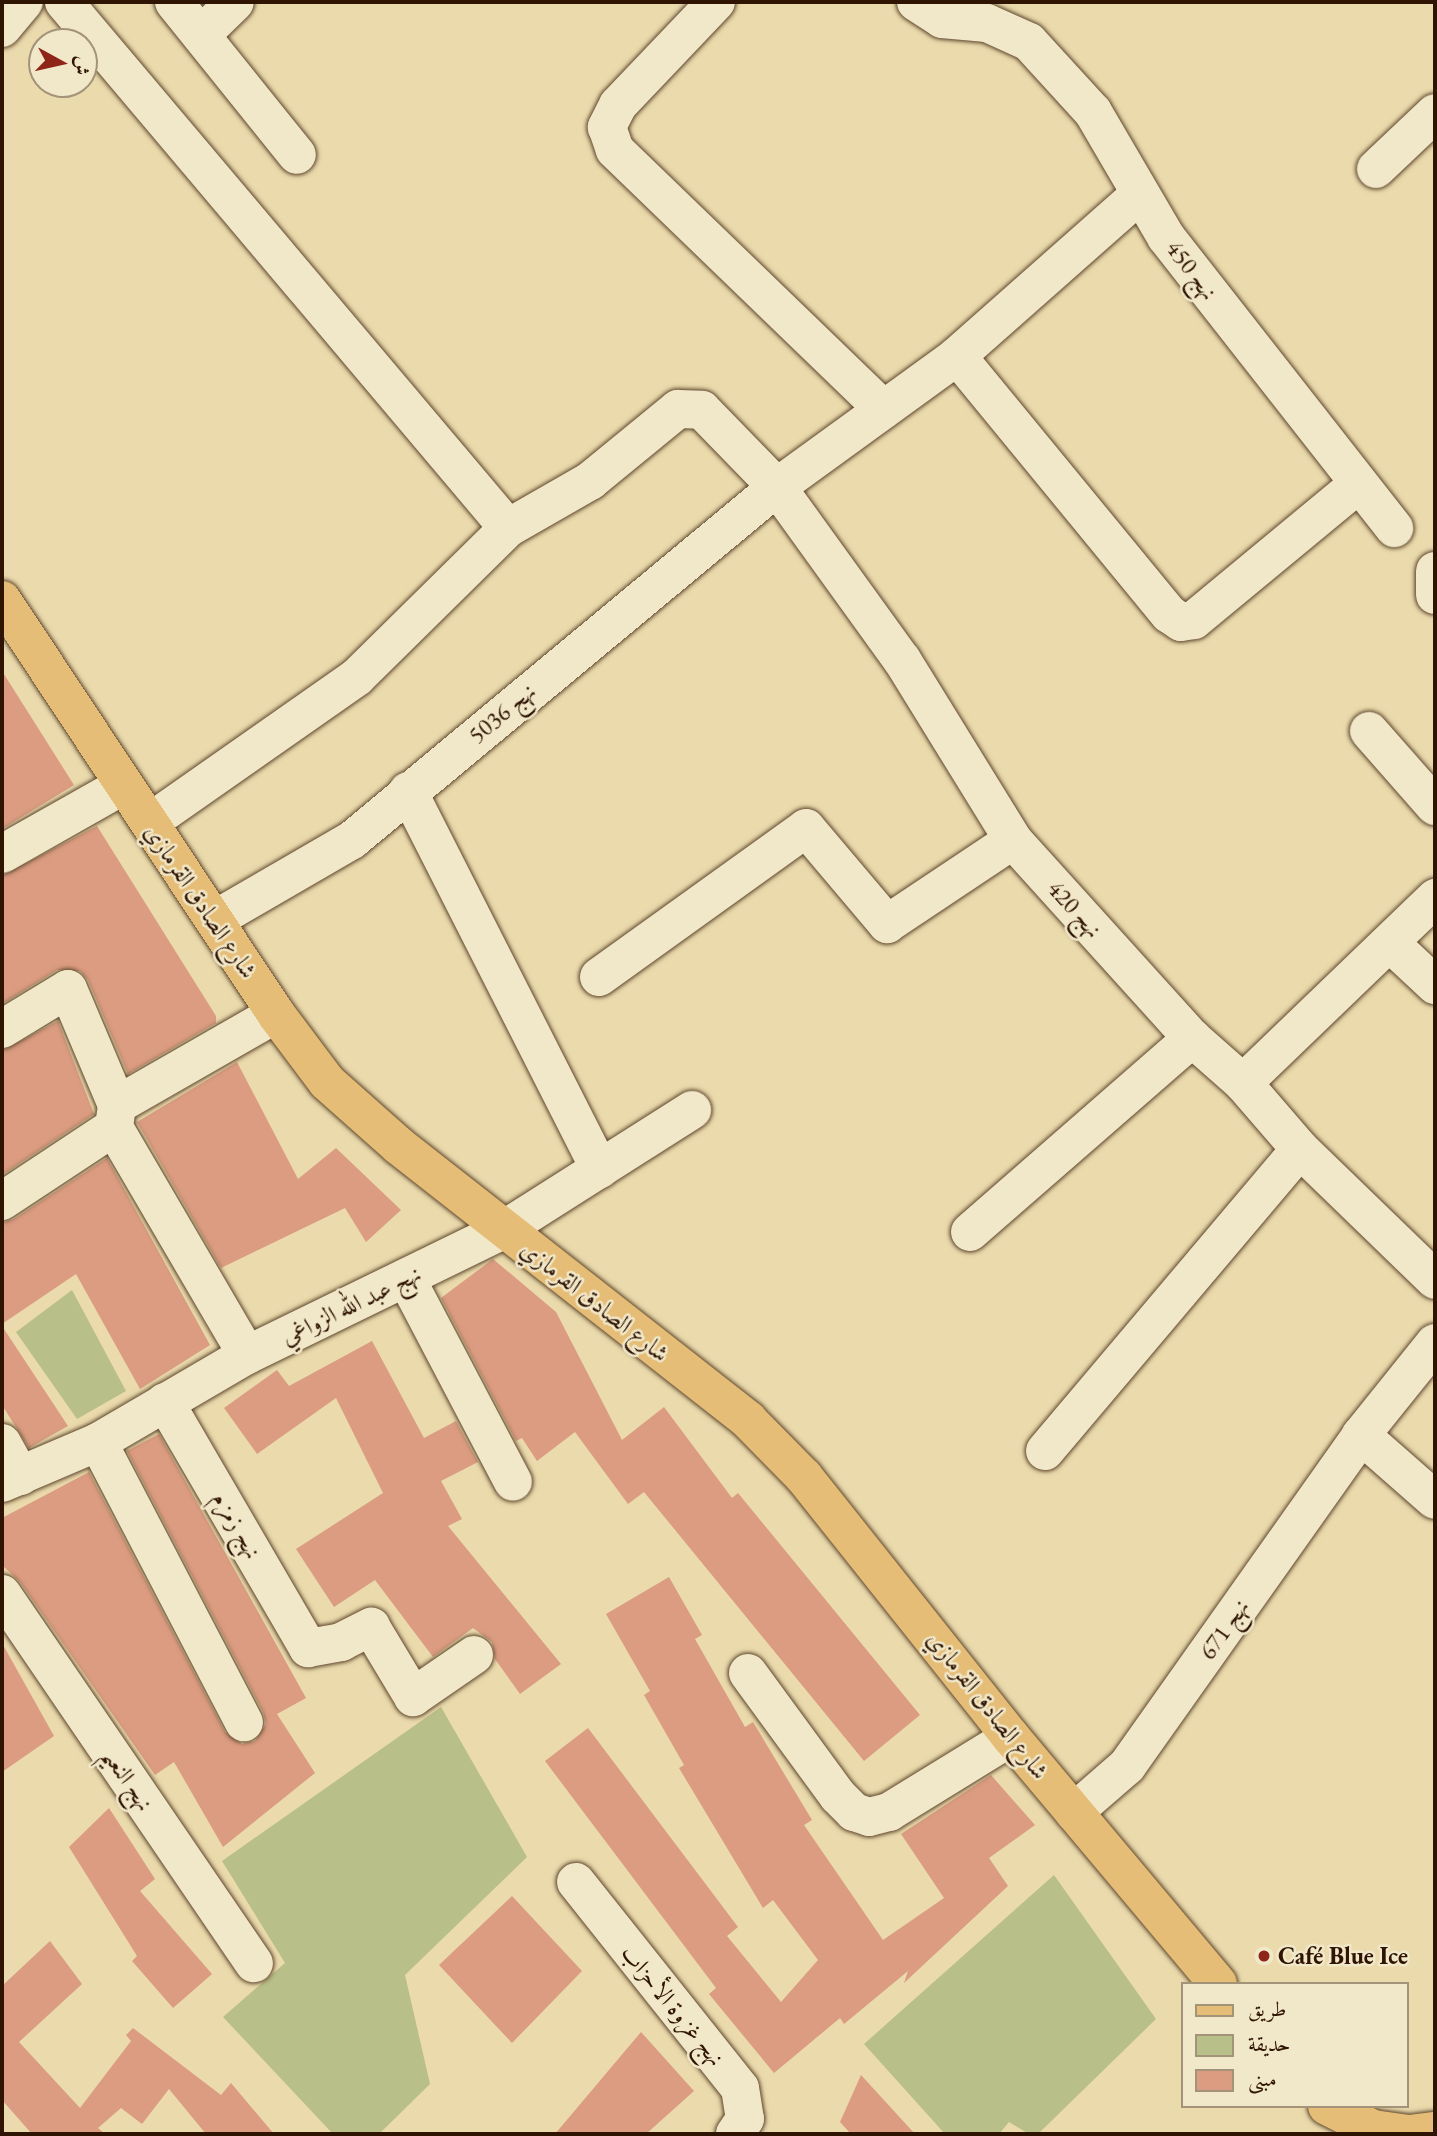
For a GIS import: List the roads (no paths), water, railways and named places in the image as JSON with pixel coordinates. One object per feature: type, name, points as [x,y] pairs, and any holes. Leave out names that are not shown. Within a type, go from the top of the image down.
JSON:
[{"type":"main road","name":"شارع الصادق القرمازي","points":[[2,600],[276,1014],[337,1091],[503,1230],[748,1420],[857,1539],[1012,1737],[1216,1982]]},
{"type":"main road","points":[[1321,2108],[1328,2134]]},
{"type":"main road","points":[[1322,2108],[1343,2134]]},
{"type":"main road","points":[[1331,2108],[1373,2129],[1409,2134],[1435,2131]]},
{"type":"street","points":[[2,28],[24,2]]},
{"type":"street","points":[[64,2],[508,528],[357,677],[150,822]]},
{"type":"street","points":[[174,2],[297,155]]},
{"type":"street","points":[[201,35],[235,2]]},
{"type":"street","points":[[716,2],[618,105],[607,128],[615,150],[883,410]]},
{"type":"street","points":[[916,2],[942,19],[998,12]]},
{"type":"street","name":"نهج 450","points":[[998,12],[1093,112],[1166,237],[1357,485],[1394,528]]},
{"type":"street","points":[[1376,170],[1435,113]]},
{"type":"street","name":"نهج 5036","points":[[214,919],[352,840],[777,487],[957,356],[1140,194]]},
{"type":"street","points":[[957,356],[1169,614],[1181,622],[1194,620],[1357,485]]},
{"type":"street","name":"نهج 420","points":[[508,528],[590,481],[678,409],[689,406],[702,410],[777,487],[902,660],[1013,840],[1192,1038],[1243,1083],[1300,1149],[1435,1280]]},
{"type":"street","points":[[1435,571],[1435,595]]},
{"type":"street","points":[[1369,731],[1435,806]]},
{"type":"street","points":[[2,854],[124,785]]},
{"type":"street","points":[[408,791],[600,1169]]},
{"type":"street","points":[[599,977],[806,828],[887,924],[1013,840]]},
{"type":"street","points":[[1243,1083],[1435,898]]},
{"type":"street","points":[[1390,943],[1435,985]]},
{"type":"street","points":[[2,1029],[68,989],[116,1116],[247,1355]]},
{"type":"street","points":[[2,1201],[116,1116],[276,1014]]},
{"type":"street","points":[[970,1232],[1192,1038]]},
{"type":"street","name":"نهج عبد الله الزواغي","points":[[8,1468],[98,1442],[247,1355],[503,1230],[692,1110]]},
{"type":"street","points":[[1045,1451],[1300,1149]]},
{"type":"street","points":[[406,1278],[513,1482]]},
{"type":"street","points":[[1435,1343],[1361,1435],[1435,1500]]},
{"type":"street","name":"نهج زمزم","points":[[165,1402],[308,1648],[341,1642],[371,1627],[413,1697],[474,1655]]},
{"type":"street","name":"نهج 671","points":[[1074,1812],[1127,1766],[1361,1435]]},
{"type":"street","points":[[98,1442],[244,1722]]},
{"type":"street","name":"نهج النعيم","points":[[2,1594],[254,1963]]},
{"type":"street","points":[[748,1673],[838,1796],[854,1812],[869,1816],[889,1812],[1012,1737]]},
{"type":"street","name":"نهج غزوة الأحزاب","points":[[576,1882],[740,2088],[745,2119],[735,2134]]},
{"type":"place","name":"Café Blue Ice","points":[[1264,1956]]}]
